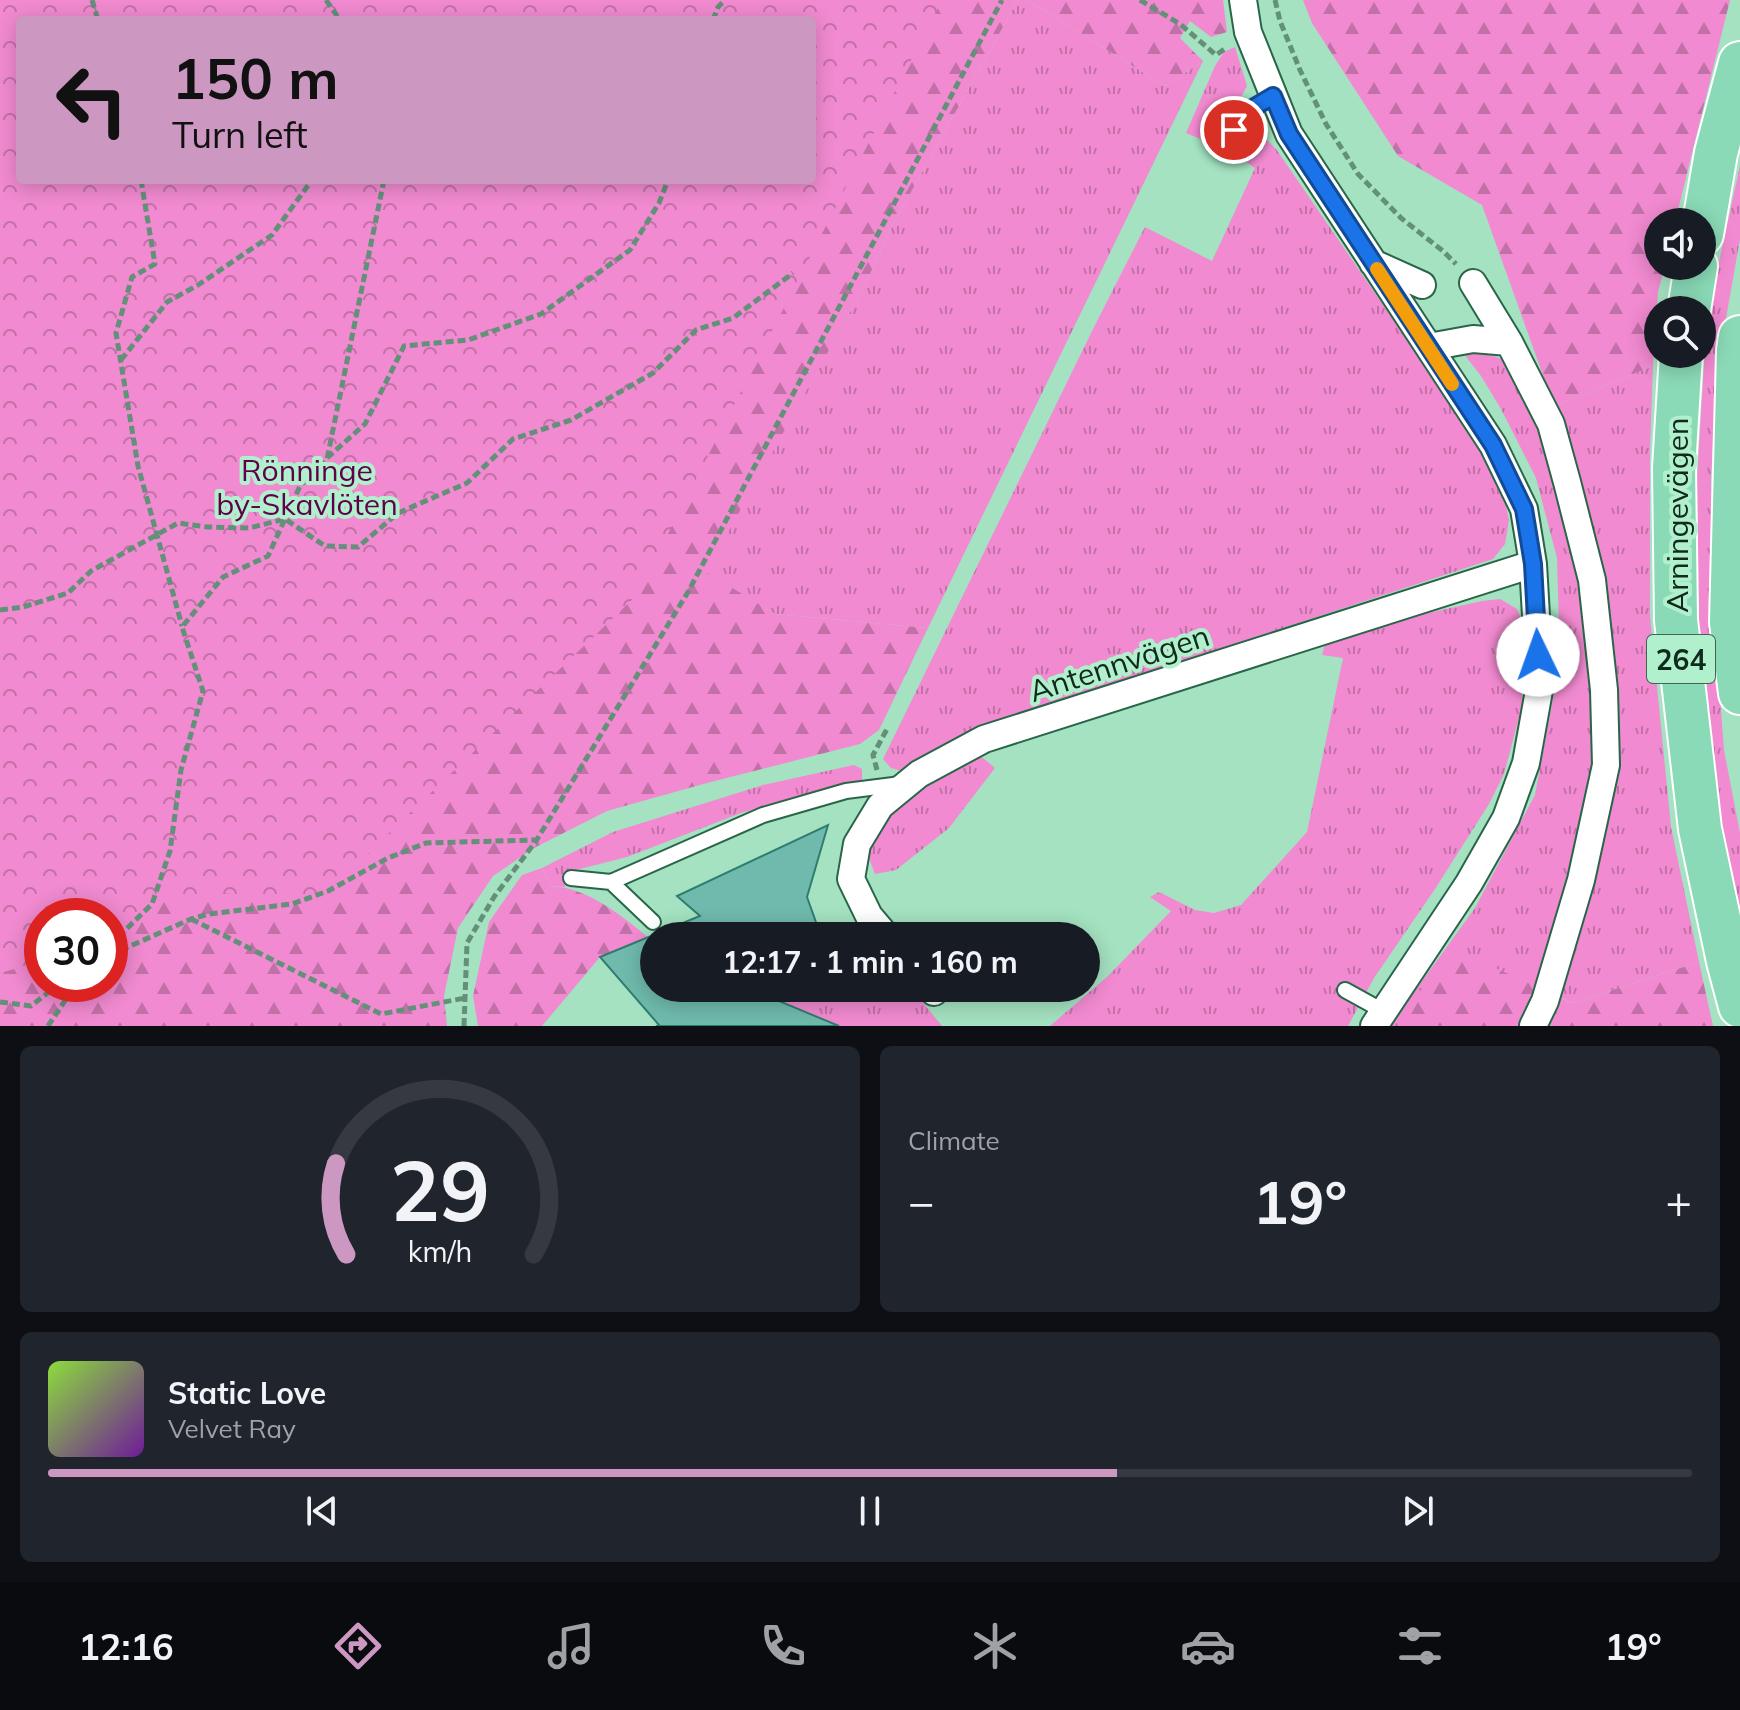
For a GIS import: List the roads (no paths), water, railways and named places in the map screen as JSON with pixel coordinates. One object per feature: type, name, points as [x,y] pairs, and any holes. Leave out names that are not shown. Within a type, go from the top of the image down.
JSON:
[{"type":"main road","points":[[1706,208],[1716,153],[1740,63]]},
{"type":"main road","name":"Arningevägen","points":[[1740,337],[1731,622],[1740,693]]},
{"type":"main road","name":"Arningevägen","points":[[1680,368],[1674,468],[1676,620],[1700,829],[1740,1006]]},
{"type":"street","points":[[1243,0],[1248,32],[1289,134],[1493,445],[1524,509],[1533,564],[1540,685],[1526,763],[1506,818],[1469,883],[1378,1018]]},
{"type":"street","points":[[1373,263],[1422,285]]},
{"type":"street","points":[[1473,283],[1509,342],[1551,424],[1592,580],[1604,690],[1606,765],[1581,880],[1545,1001],[1533,1026]]},
{"type":"street","points":[[1429,347],[1473,339],[1509,342]]},
{"type":"street","name":"Antennvägen","points":[[874,922],[851,879],[857,844],[880,806],[919,774],[984,739],[1533,564]]},
{"type":"lane","points":[[1221,147],[1246,112],[1273,96]]},
{"type":"lane","points":[[571,878],[611,882],[763,815],[846,791],[908,783]]},
{"type":"lane","points":[[611,882],[653,922]]},
{"type":"lane","points":[[1345,990],[1378,1018]]},
{"type":"park label","name":"Rönninge by-Skavlöten","points":[[307,487]]}]
